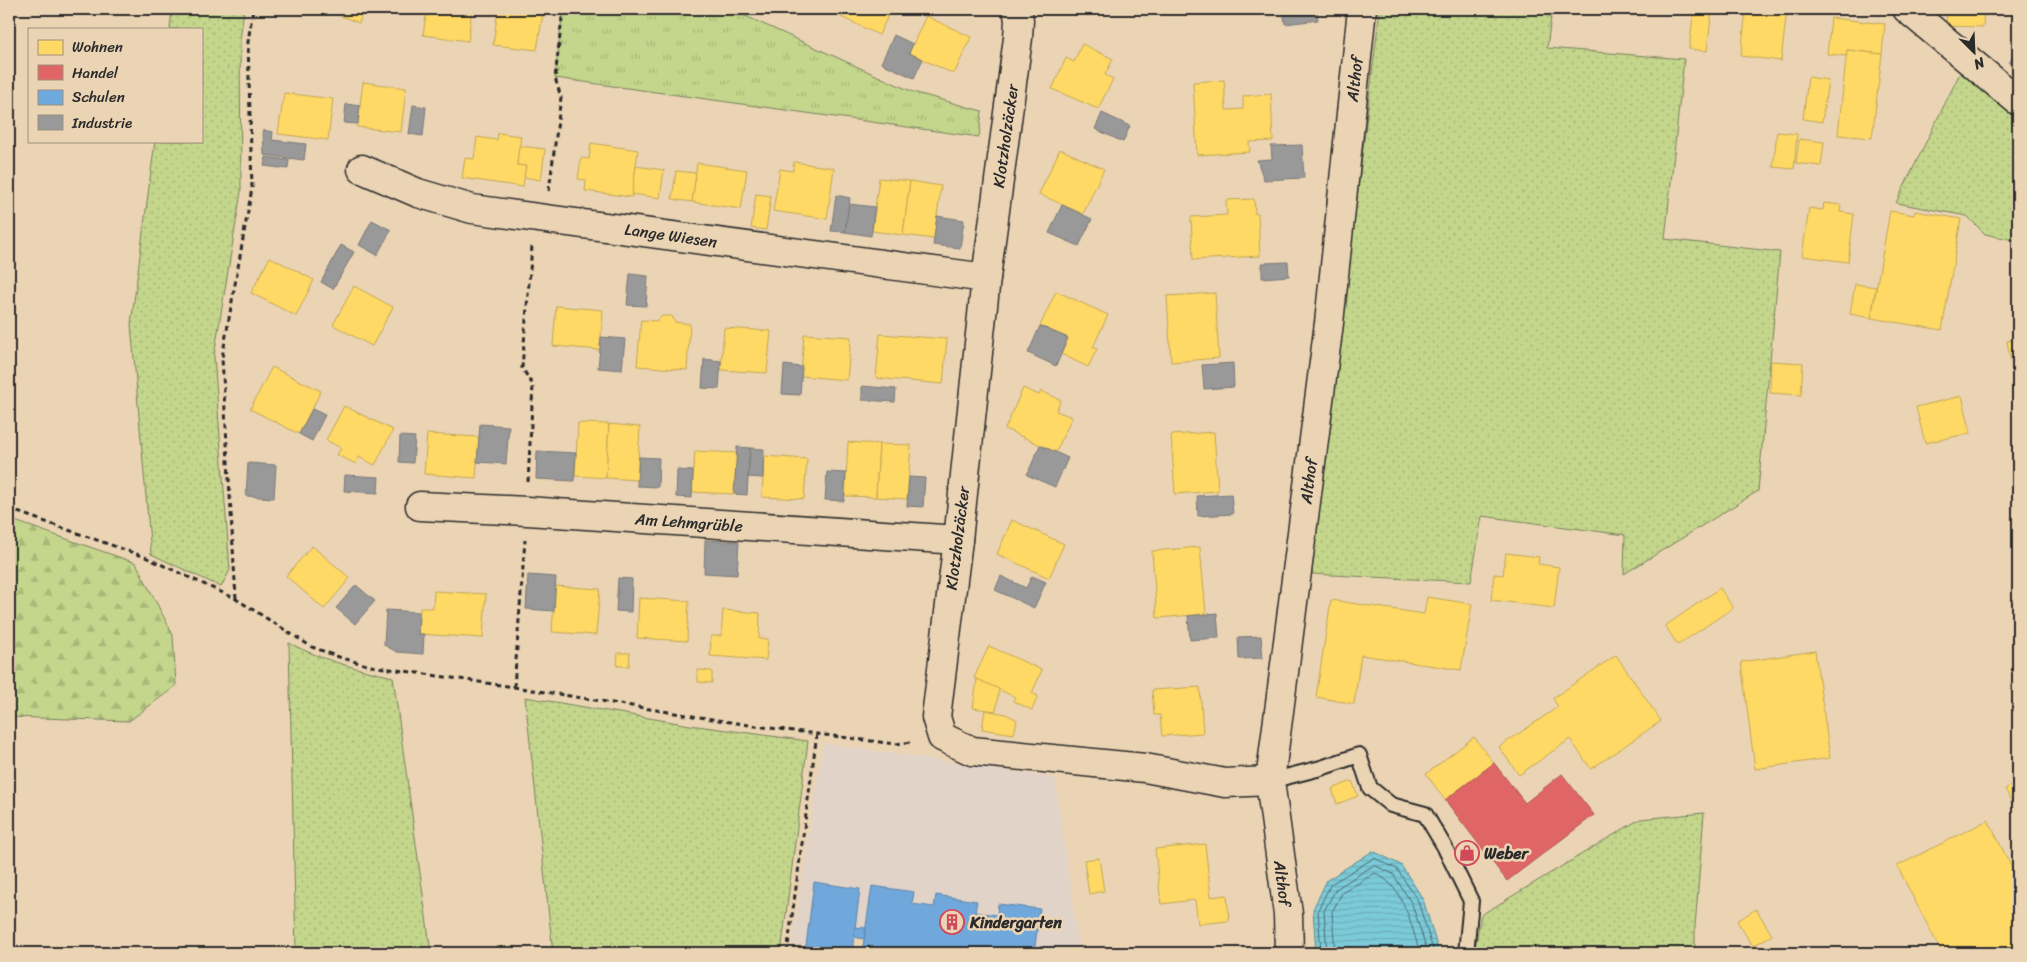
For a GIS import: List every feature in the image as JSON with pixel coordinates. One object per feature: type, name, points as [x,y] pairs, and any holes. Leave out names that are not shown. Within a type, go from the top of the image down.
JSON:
[{"type":"street","name":"Klotzholzäcker","points":[[942,737],[936,716],[958,540],[986,278],[1018,38],[1018,9]]},
{"type":"street","name":"Althof","points":[[1289,953],[1288,914],[1270,780],[1329,323],[1362,9]]},
{"type":"street","points":[[1907,9],[2018,101]]},
{"type":"street","name":"Lange Wiesen","points":[[362,168],[418,193],[472,209],[986,278]]},
{"type":"street","name":"Am Lehmgrüble","points":[[420,506],[527,511],[958,540]]},
{"type":"street","points":[[942,737],[972,751],[1146,768],[1225,783],[1270,780]]},
{"type":"lane","points":[[1270,780],[1321,768],[1359,755],[1370,788],[1391,805],[1425,814],[1444,846],[1471,901],[1466,953]]},
{"type":"path","points":[[236,599],[222,358],[252,188],[248,42],[253,9]]},
{"type":"path","points":[[514,687],[527,511],[533,385],[522,368],[532,235],[547,201],[562,98],[555,78],[563,9]]},
{"type":"path","points":[[9,509],[144,557],[236,599],[312,647],[370,666],[755,726],[895,744],[942,737]]},
{"type":"path","points":[[787,953],[818,734]]},
{"type":"shaded area","points":[[823,743],[1055,778],[1080,953],[1034,953],[1040,909],[998,904],[997,915],[975,912],[976,901],[936,895],[934,907],[912,904],[913,892],[872,887],[866,928],[855,927],[860,889],[814,882],[806,946],[792,945]]},
{"type":"green space","points":[[172,9],[244,9],[240,40],[241,192],[214,356],[230,570],[221,587],[151,554],[131,324],[155,142],[202,142],[202,28],[170,28]]},
{"type":"green space","points":[[563,9],[730,9],[913,92],[982,111],[979,137],[555,78]]},
{"type":"green space","points":[[1380,9],[1552,9],[1547,48],[1684,59],[1665,239],[1780,252],[1758,491],[1624,574],[1625,535],[1482,516],[1471,582],[1311,574]]},
{"type":"green space","points":[[1961,71],[2018,116],[2018,241],[1985,234],[1967,216],[1896,203]]},
{"type":"green space","points":[[9,519],[136,563],[173,635],[176,686],[129,721],[9,717]]},
{"type":"green space","points":[[289,643],[340,663],[393,677],[431,953],[296,953]]},
{"type":"green space","points":[[525,697],[690,725],[808,741],[781,953],[553,953]]},
{"type":"green space","points":[[1704,813],[1695,927],[1695,953],[1474,953],[1481,915],[1640,819]]},
{"type":"water","points":[[1373,851],[1401,865],[1423,899],[1439,953],[1316,953],[1313,909],[1327,880]]},
{"type":"building: Wohnen","points":[[323,9],[364,9],[359,23]]},
{"type":"building: Wohnen","points":[[427,9],[472,9],[468,41],[423,35]]},
{"type":"building: Wohnen","points":[[498,9],[543,13],[537,50],[493,45]]},
{"type":"building: Wohnen","points":[[837,9],[891,9],[879,35],[835,14]]},
{"type":"building: Wohnen","points":[[1694,9],[1712,9],[1707,51],[1689,49]]},
{"type":"building: Wohnen","points":[[1746,9],[1787,9],[1781,61],[1741,56]]},
{"type":"building: Wohnen","points":[[1947,9],[1984,9],[1983,27],[1946,26]]},
{"type":"building: Wohnen","points":[[926,16],[971,37],[954,74],[909,53]]},
{"type":"building: Wohnen","points":[[1831,18],[1885,24],[1882,54],[1847,50],[1846,56],[1827,54]]},
{"type":"building: Wohnen","points":[[1082,44],[1113,59],[1105,75],[1113,79],[1098,109],[1052,89],[1066,58],[1074,62]]},
{"type":"building: Wohnen","points":[[1847,50],[1882,54],[1872,138],[1838,135]]},
{"type":"building: Wohnen","points":[[1808,77],[1828,80],[1822,122],[1803,119]]},
{"type":"building: Wohnen","points":[[1224,80],[1226,110],[1243,109],[1243,96],[1271,94],[1273,141],[1249,142],[1250,152],[1197,155],[1193,82]]},
{"type":"building: Wohnen","points":[[363,82],[406,88],[401,132],[357,127]]},
{"type":"building: Wohnen","points":[[284,93],[333,99],[328,140],[278,134]]},
{"type":"building: Wohnen","points":[[1777,132],[1797,134],[1794,169],[1773,167]]},
{"type":"building: Wohnen","points":[[498,133],[521,136],[517,165],[526,166],[523,187],[462,178],[465,158],[474,159],[477,137],[497,140]]},
{"type":"building: Wohnen","points":[[1799,139],[1824,142],[1821,166],[1796,163]]},
{"type":"building: Wohnen","points":[[591,143],[638,150],[632,197],[585,191],[586,180],[578,179],[581,158],[589,159]]},
{"type":"building: Wohnen","points":[[519,146],[545,149],[541,180],[524,177],[526,166],[517,165]]},
{"type":"building: Wohnen","points":[[1060,149],[1104,169],[1083,214],[1039,194]]},
{"type":"building: Wohnen","points":[[794,162],[834,168],[827,219],[773,211],[780,169],[793,171]]},
{"type":"building: Wohnen","points":[[697,163],[747,170],[741,209],[692,202]]},
{"type":"building: Wohnen","points":[[636,166],[664,170],[660,198],[632,194]]},
{"type":"building: Wohnen","points":[[676,171],[696,173],[692,202],[672,199]]},
{"type":"building: Wohnen","points":[[879,178],[910,181],[903,235],[872,231]]},
{"type":"building: Wohnen","points":[[910,181],[941,186],[934,239],[903,235]]},
{"type":"building: Wohnen","points":[[756,194],[771,196],[766,230],[751,228]]},
{"type":"building: Wohnen","points":[[1254,199],[1255,214],[1258,213],[1260,256],[1193,260],[1191,217],[1227,215],[1226,200]]},
{"type":"building: Wohnen","points":[[1824,203],[1841,205],[1840,212],[1854,214],[1848,262],[1802,256],[1809,208],[1823,210]]},
{"type":"building: Wohnen","points":[[1890,211],[1914,215],[1915,211],[1961,219],[1942,330],[1871,318]]},
{"type":"building: Wohnen","points":[[270,257],[314,280],[296,316],[251,293]]},
{"type":"building: Wohnen","points":[[1855,284],[1876,287],[1871,318],[1850,314]]},
{"type":"building: Wohnen","points":[[354,286],[393,307],[372,346],[333,325]]},
{"type":"building: Wohnen","points":[[1056,291],[1108,315],[1093,347],[1097,349],[1088,367],[1061,354],[1068,338],[1040,326]]},
{"type":"building: Wohnen","points":[[1215,293],[1219,358],[1171,362],[1167,296]]},
{"type":"building: Wohnen","points":[[556,306],[603,310],[600,350],[553,346]]},
{"type":"building: Wohnen","points":[[662,316],[672,316],[675,322],[690,324],[687,370],[637,366],[641,320],[657,321]]},
{"type":"building: Wohnen","points":[[724,328],[771,331],[767,373],[721,370]]},
{"type":"building: Wohnen","points":[[804,334],[851,337],[847,380],[801,376]]},
{"type":"building: Wohnen","points":[[880,334],[947,339],[943,384],[876,378]]},
{"type":"building: Wohnen","points":[[2018,339],[2018,374],[2013,375],[2007,341]]},
{"type":"building: Wohnen","points":[[1771,361],[1803,363],[1801,395],[1770,393]]},
{"type":"building: Wohnen","points":[[272,367],[321,391],[299,434],[250,409]]},
{"type":"building: Wohnen","points":[[2018,374],[2018,401],[2013,375]]},
{"type":"building: Wohnen","points":[[1023,388],[1039,395],[1041,391],[1061,400],[1056,411],[1072,417],[1056,452],[1005,429]]},
{"type":"building: Wohnen","points":[[1962,396],[1971,433],[1925,443],[1916,407]]},
{"type":"building: Wohnen","points":[[344,406],[393,430],[375,465],[359,457],[356,464],[337,455],[341,448],[326,440]]},
{"type":"building: Wohnen","points":[[578,423],[609,424],[606,478],[575,476]]},
{"type":"building: Wohnen","points":[[609,424],[640,427],[637,480],[606,478]]},
{"type":"building: Wohnen","points":[[1214,432],[1218,491],[1175,494],[1171,435]]},
{"type":"building: Wohnen","points":[[427,434],[479,437],[476,478],[424,474]]},
{"type":"building: Wohnen","points":[[848,442],[879,444],[876,497],[845,496]]},
{"type":"building: Wohnen","points":[[879,444],[911,445],[907,499],[876,497]]},
{"type":"building: Wohnen","points":[[695,451],[737,453],[734,494],[692,492]]},
{"type":"building: Wohnen","points":[[764,456],[807,459],[804,499],[762,497]]},
{"type":"building: Wohnen","points":[[1012,520],[1064,544],[1049,578],[997,554]]},
{"type":"building: Wohnen","points":[[312,546],[350,578],[324,609],[286,576]]},
{"type":"building: Wohnen","points":[[1200,547],[1206,614],[1157,618],[1152,551]]},
{"type":"building: Wohnen","points":[[1506,553],[1539,557],[1538,564],[1559,567],[1554,608],[1491,600],[1494,574],[1503,575]]},
{"type":"building: Wohnen","points":[[555,586],[600,589],[596,635],[552,632]]},
{"type":"building: Wohnen","points":[[1720,588],[1733,608],[1678,645],[1665,626]]},
{"type":"building: Wohnen","points":[[434,591],[486,594],[483,638],[418,634],[420,608],[433,608]]},
{"type":"building: Wohnen","points":[[1427,597],[1472,604],[1461,670],[1361,655],[1354,704],[1316,697],[1331,600],[1424,614]]},
{"type":"building: Wohnen","points":[[639,598],[689,601],[687,641],[637,638]]},
{"type":"building: Wohnen","points":[[723,610],[760,613],[759,639],[768,639],[766,660],[710,656],[711,636],[721,636]]},
{"type":"building: Wohnen","points":[[989,646],[1042,670],[1032,693],[1038,696],[1032,710],[1013,701],[1015,697],[974,678]]},
{"type":"building: Wohnen","points":[[1815,651],[1830,758],[1755,769],[1741,662]]},
{"type":"building: Wohnen","points":[[618,653],[630,653],[629,666],[617,666]]},
{"type":"building: Wohnen","points":[[1616,655],[1661,721],[1591,769],[1570,739],[1519,775],[1499,747],[1558,707],[1553,698]]},
{"type":"building: Wohnen","points":[[698,670],[712,671],[712,683],[698,682]]},
{"type":"building: Wohnen","points":[[977,679],[999,689],[996,711],[973,708]]},
{"type":"building: Wohnen","points":[[1200,687],[1203,733],[1162,736],[1160,715],[1154,715],[1152,690]]},
{"type":"building: Wohnen","points":[[985,710],[1006,714],[1017,720],[1014,734],[982,729]]},
{"type":"building: Wohnen","points":[[1474,737],[1494,763],[1445,800],[1426,774]]},
{"type":"building: Wohnen","points":[[1352,781],[1358,796],[1337,804],[1332,789]]},
{"type":"building: Wohnen","points":[[2018,782],[2018,815],[2005,789]]},
{"type":"building: Wohnen","points":[[1988,820],[2018,880],[2018,953],[1942,953],[1897,866]]},
{"type":"building: Wohnen","points":[[1205,844],[1211,897],[1227,895],[1229,921],[1198,924],[1195,900],[1161,904],[1155,849]]},
{"type":"building: Wohnen","points":[[1099,858],[1104,891],[1089,894],[1084,860]]},
{"type":"building: Wohnen","points":[[1756,909],[1772,935],[1753,946],[1737,921]]},
{"type":"building: Handel","points":[[1494,763],[1525,803],[1562,774],[1594,815],[1507,881],[1445,800]]},
{"type":"building: Schulen","points":[[814,882],[860,889],[852,952],[806,946]]},
{"type":"building: Schulen","name":"Kindergarten","points":[[872,886],[914,892],[912,904],[934,907],[936,895],[977,901],[975,912],[997,915],[998,904],[1040,909],[1034,953],[862,953]]},
{"type":"building: Schulen","points":[[855,927],[866,928],[864,939],[854,937]]},
{"type":"building: Industrie","points":[[1283,9],[1317,9],[1318,20],[1285,24]]},
{"type":"building: Industrie","points":[[894,35],[913,44],[909,53],[923,59],[914,78],[881,63]]},
{"type":"building: Industrie","points":[[2018,50],[2018,70],[2009,63]]},
{"type":"building: Industrie","points":[[346,104],[360,106],[358,124],[344,123]]},
{"type":"building: Industrie","points":[[413,105],[426,107],[423,136],[409,134]]},
{"type":"building: Industrie","points":[[1102,113],[1130,126],[1123,142],[1095,129]]},
{"type":"building: Industrie","points":[[263,130],[273,132],[272,140],[306,144],[304,160],[264,155]]},
{"type":"building: Industrie","points":[[1302,145],[1304,178],[1264,180],[1257,160],[1272,159],[1271,146]]},
{"type":"building: Industrie","points":[[266,157],[289,160],[288,169],[264,166]]},
{"type":"building: Industrie","points":[[836,195],[850,198],[845,232],[831,231]]},
{"type":"building: Industrie","points":[[849,204],[875,207],[871,236],[845,232]]},
{"type":"building: Industrie","points":[[1062,205],[1092,219],[1079,246],[1049,233]]},
{"type":"building: Industrie","points":[[937,216],[964,220],[960,248],[933,245]]},
{"type":"building: Industrie","points":[[372,220],[391,230],[377,255],[359,245]]},
{"type":"building: Industrie","points":[[341,245],[354,252],[333,289],[321,282]]},
{"type":"building: Industrie","points":[[1288,262],[1289,276],[1262,278],[1262,263]]},
{"type":"building: Industrie","points":[[630,274],[648,276],[646,306],[627,305]]},
{"type":"building: Industrie","points":[[1040,326],[1068,338],[1056,366],[1028,353]]},
{"type":"building: Industrie","points":[[601,337],[625,339],[622,370],[598,368]]},
{"type":"building: Industrie","points":[[704,359],[721,361],[719,389],[702,388]]},
{"type":"building: Industrie","points":[[1233,363],[1234,387],[1204,389],[1202,365]]},
{"type":"building: Industrie","points":[[784,365],[802,367],[800,395],[782,394]]},
{"type":"building: Industrie","points":[[862,386],[896,389],[895,402],[862,400]]},
{"type":"building: Industrie","points":[[312,409],[325,415],[312,441],[299,434]]},
{"type":"building: Industrie","points":[[480,424],[509,426],[506,464],[477,462]]},
{"type":"building: Industrie","points":[[400,436],[415,437],[413,463],[399,462]]},
{"type":"building: Industrie","points":[[1040,445],[1068,458],[1055,487],[1027,475]]},
{"type":"building: Industrie","points":[[737,447],[750,448],[747,495],[734,494]]},
{"type":"building: Industrie","points":[[750,448],[764,449],[763,478],[748,477]]},
{"type":"building: Industrie","points":[[537,451],[576,453],[574,481],[536,479]]},
{"type":"building: Industrie","points":[[639,457],[659,458],[658,487],[637,486]]},
{"type":"building: Industrie","points":[[248,463],[276,465],[274,498],[246,496]]},
{"type":"building: Industrie","points":[[677,470],[693,471],[692,498],[676,497]]},
{"type":"building: Industrie","points":[[827,472],[846,473],[844,501],[825,500]]},
{"type":"building: Industrie","points":[[345,475],[379,477],[378,493],[344,491]]},
{"type":"building: Industrie","points":[[909,477],[925,478],[923,507],[907,506]]},
{"type":"building: Industrie","points":[[1231,494],[1233,514],[1198,516],[1197,496]]},
{"type":"building: Industrie","points":[[705,540],[739,542],[737,575],[704,573]]},
{"type":"building: Industrie","points":[[528,575],[556,577],[554,611],[526,609]]},
{"type":"building: Industrie","points":[[1001,576],[1026,588],[1032,576],[1046,582],[1034,608],[995,590]]},
{"type":"building: Industrie","points":[[618,578],[632,579],[631,612],[616,611]]},
{"type":"building: Industrie","points":[[356,585],[375,601],[355,624],[336,608]]},
{"type":"building: Industrie","points":[[386,610],[419,612],[418,634],[424,634],[423,654],[397,652],[384,645]]},
{"type":"building: Industrie","points":[[1217,613],[1219,638],[1190,640],[1188,616]]},
{"type":"building: Industrie","points":[[1261,636],[1263,658],[1239,659],[1238,637]]},
{"type":"place","name":"Weber","points":[[1467,853]]},
{"type":"place","name":"Kindergarten","points":[[952,922]]}]
